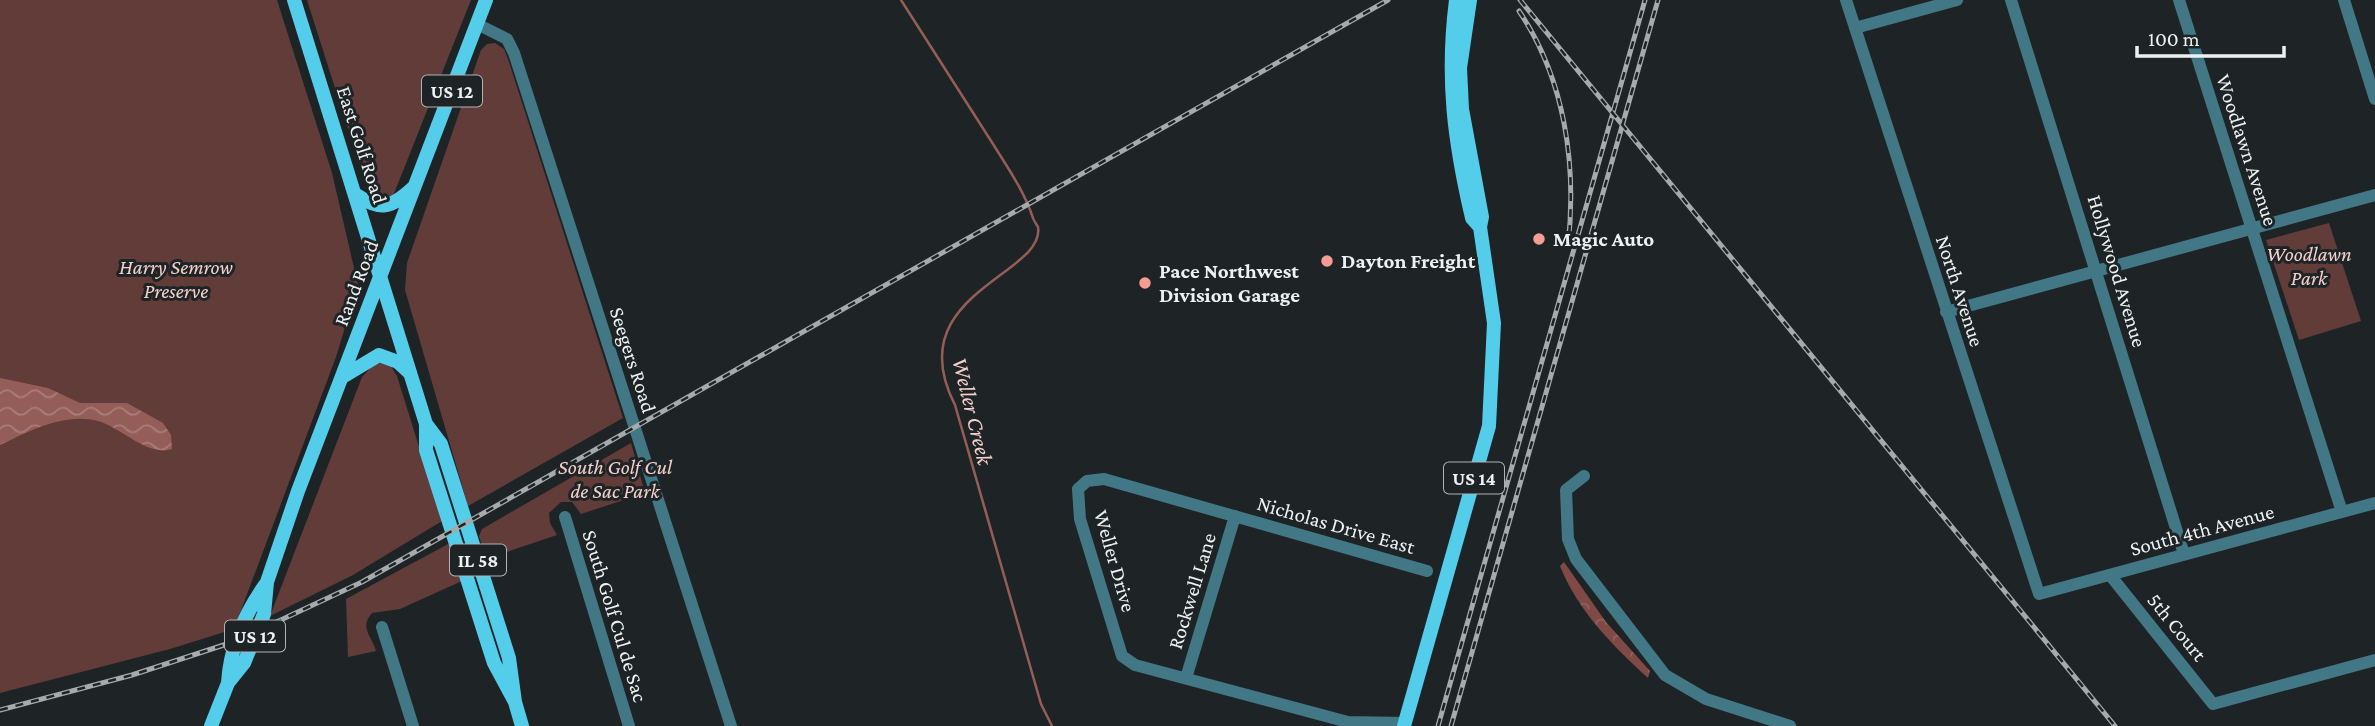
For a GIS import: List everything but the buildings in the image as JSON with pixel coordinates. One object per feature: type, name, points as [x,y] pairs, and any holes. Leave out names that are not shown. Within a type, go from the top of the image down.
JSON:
[{"type":"main road","name":"East Golf Road","points":[[294,0],[426,424],[426,450],[494,663],[515,702],[522,726]]},
{"type":"main road","name":"Rand Road","points":[[211,726],[225,690],[244,663],[264,614],[267,582],[486,0]]},
{"type":"main road","name":"US 14","points":[[1456,0],[1450,69],[1451,111],[1472,218],[1480,227]]},
{"type":"main road","name":"US 14","points":[[1405,725],[1489,426],[1494,323],[1480,227],[1482,217],[1462,109],[1460,68],[1470,0]]},
{"type":"main road","points":[[355,194],[375,206],[384,207],[402,198],[416,184]]},
{"type":"main road","points":[[343,377],[379,355],[398,362],[411,374]]},
{"type":"street","name":"North Avenue","points":[[1846,0],[2039,594]]},
{"type":"street","points":[[1855,28],[1957,0]]},
{"type":"street","name":"Hollywood Avenue","points":[[2011,0],[2185,554]]},
{"type":"street","name":"Woodlawn Avenue","points":[[2179,0],[2342,512]]},
{"type":"street","points":[[2344,0],[2375,99]]},
{"type":"street","name":"Seegers Road","points":[[477,24],[506,38],[514,53],[731,726]]},
{"type":"street","points":[[1946,312],[2375,195]]},
{"type":"street","points":[[1584,476],[1566,490],[1568,539],[1576,559],[1665,675],[1706,699],[1790,726]]},
{"type":"street","name":"Weller Drive","points":[[1186,678],[1135,665],[1122,656],[1080,519],[1078,489],[1087,481],[1104,479],[1235,516]]},
{"type":"street","name":"South 4th Avenue","points":[[2039,594],[2375,503]]},
{"type":"street","name":"Nicholas Drive East","points":[[1235,516],[1427,571]]},
{"type":"street","name":"Rockwell Lane","points":[[1186,678],[1235,516]]},
{"type":"street","name":"South Golf Cul de Sac","points":[[565,517],[627,725]]},
{"type":"street","name":"5th Court","points":[[2110,575],[2213,704],[2375,660]]},
{"type":"street","points":[[382,627],[413,726]]},
{"type":"street","points":[[1186,678],[1352,724],[1405,725]]},
{"type":"green space","name":"Harry Semrow Preserve","points":[[0,0],[277,0],[332,173],[358,285],[336,357],[234,629],[170,649],[0,693]]},
{"type":"green space","points":[[307,0],[471,0],[393,196],[375,196],[365,182]]},
{"type":"green space","points":[[495,43],[504,49],[508,59],[623,418],[468,506],[405,290],[407,263],[481,50],[487,44]]},
{"type":"green space","name":"Woodlawn Park","points":[[2329,223],[2361,321],[2299,340],[2266,240]]},
{"type":"green space","points":[[377,361],[389,363],[397,376],[442,521],[353,575],[270,616],[362,377]]},
{"type":"green space","name":"South Golf Cul de Sac Park","points":[[631,443],[645,493],[581,514],[572,502],[561,502],[549,513],[550,523],[557,535],[486,559],[479,536],[482,529]]},
{"type":"green space","points":[[450,543],[462,581],[400,609],[372,613],[366,628],[376,651],[348,657],[346,599]]},
{"type":"green space","points":[[1564,562],[1606,622],[1650,671],[1648,678],[1610,640],[1576,598],[1560,566]]},
{"type":"water","points":[[0,378],[48,388],[80,403],[127,403],[163,423],[171,435],[172,449],[144,446],[107,425],[86,419],[48,424],[0,445]]},
{"type":"waterway","name":"Weller Creek","points":[[901,0],[1010,171],[1038,227],[1034,244],[1020,259],[978,292],[958,313],[945,337],[943,367],[1041,704],[1052,726]]},
{"type":"railway","points":[[0,710],[132,675],[236,641],[362,582],[1388,0]]},
{"type":"railway","points":[[1520,0],[2115,726]]},
{"type":"railway","points":[[1438,726],[1645,0]]},
{"type":"railway","points":[[1451,726],[1658,0]]},
{"type":"railway","points":[[1519,11],[1535,37],[1547,65],[1564,124],[1571,185],[1568,246]]},
{"type":"place","name":"Magic Auto","points":[[1539,239]]},
{"type":"place","name":"Dayton Freight","points":[[1327,261]]},
{"type":"place","name":"Pace Northwest Division Garage","points":[[1145,283]]}]
